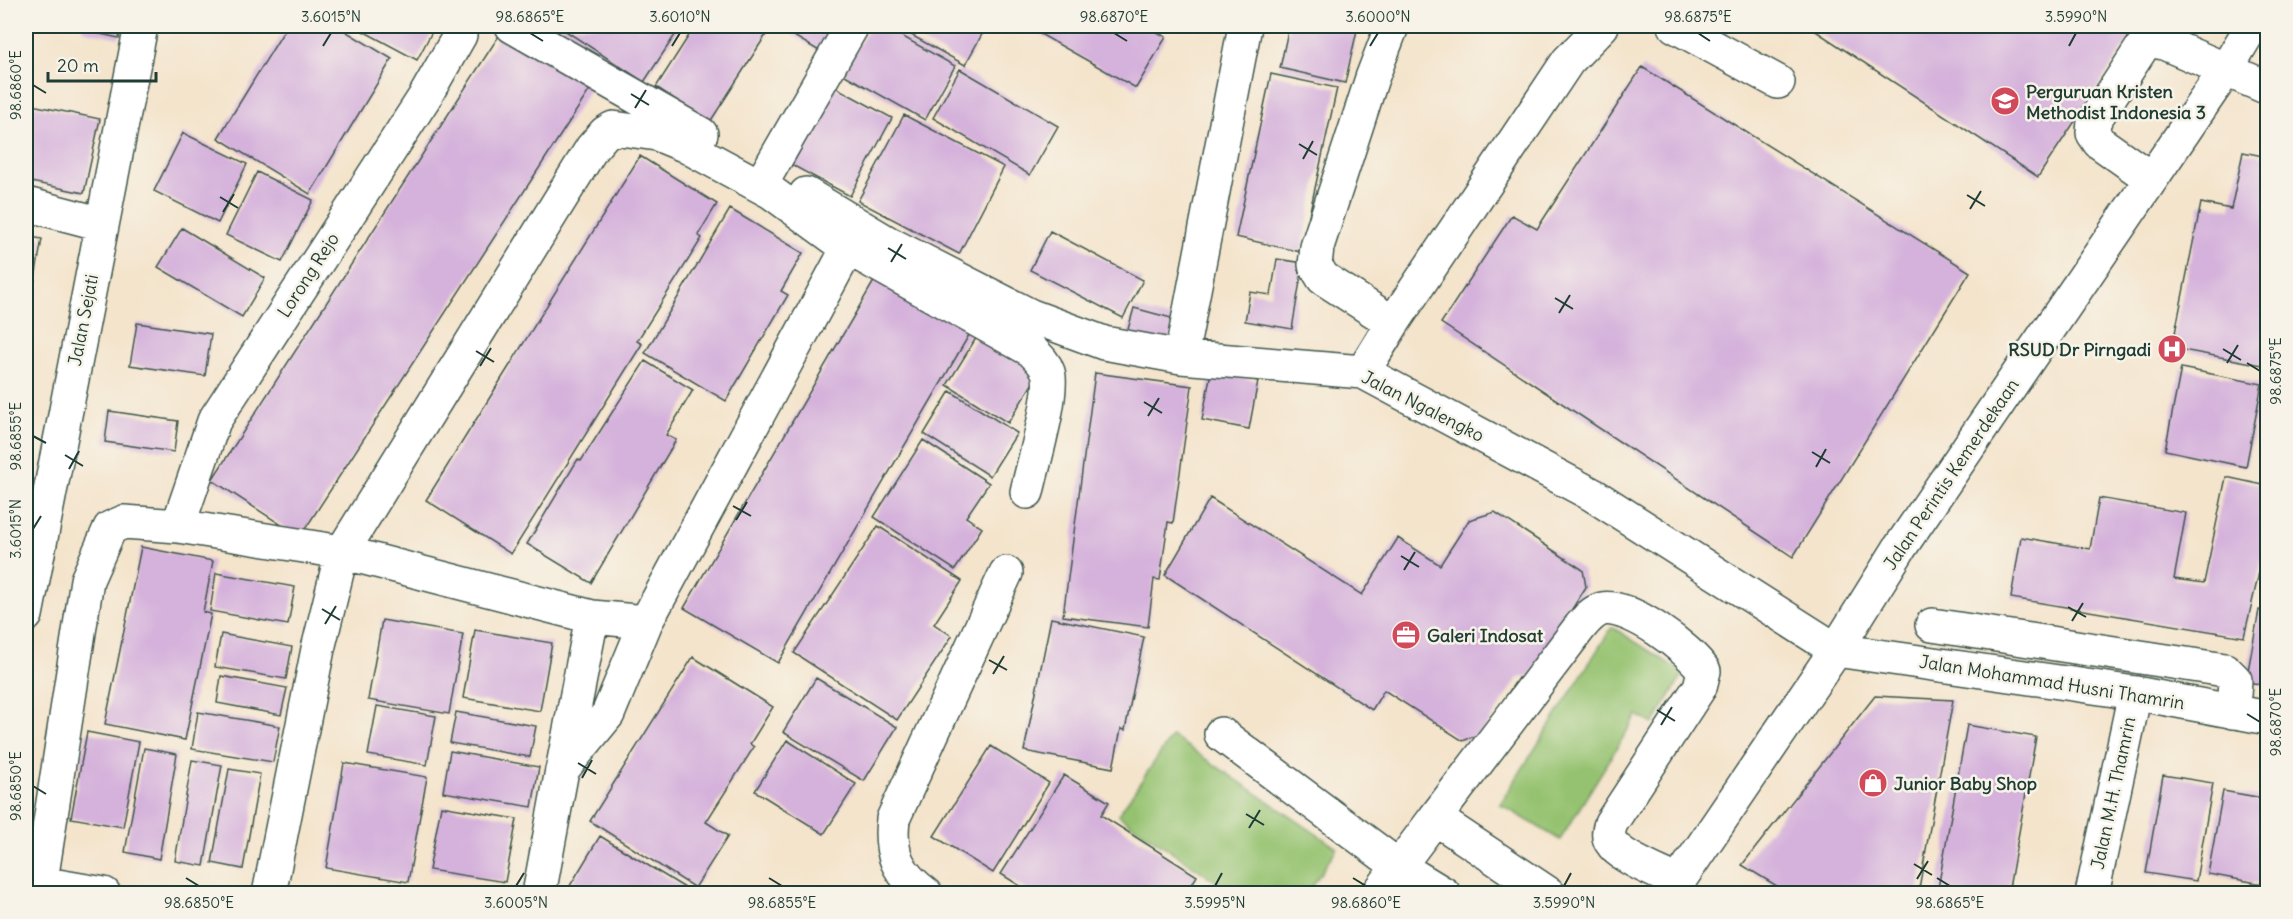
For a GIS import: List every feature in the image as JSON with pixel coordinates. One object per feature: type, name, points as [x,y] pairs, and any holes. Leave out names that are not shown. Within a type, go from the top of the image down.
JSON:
[{"type":"street","name":"Jalan Sejati","points":[[26,615],[141,26]]},
{"type":"street","name":"Jalan Ngalengko","points":[[512,26],[888,243],[1031,316],[1104,343],[1181,357],[1363,372],[1593,495],[1836,650]]},
{"type":"street","points":[[768,172],[852,26]]},
{"type":"street","points":[[1181,357],[1245,26]]},
{"type":"street","points":[[1392,26],[1372,78],[1320,236],[1315,265],[1323,278],[1393,322]]},
{"type":"street","points":[[1363,372],[1393,322],[1568,60],[1602,26]]},
{"type":"street","points":[[1675,26],[1778,82]]},
{"type":"street","name":"Jalan Perintis Kemerdekaan","points":[[1674,888],[1836,650],[1899,549],[2225,71],[2250,26]]},
{"type":"street","name":"Lorong Rejo","points":[[178,526],[214,421],[424,98],[460,35]]},
{"type":"street","points":[[2150,178],[2099,142],[2093,133],[2094,121],[2140,50],[2148,43],[2157,41],[2268,88]]},
{"type":"street","points":[[269,894],[318,649],[342,552],[592,148],[605,133],[613,128],[638,129],[684,145],[771,192],[848,248],[1031,350],[1043,362],[1049,374],[1049,392],[1027,492]]},
{"type":"street","points":[[26,204],[102,224]]},
{"type":"street","points":[[562,770],[608,714],[646,622],[848,248]]},
{"type":"street","points":[[104,894],[39,888],[87,580],[110,528],[124,522],[178,526],[342,552],[591,617],[646,622]]},
{"type":"street","points":[[926,894],[913,885],[896,863],[890,842],[893,819],[1006,573]]},
{"type":"street","points":[[1378,894],[1580,627],[1601,610],[1619,609],[1634,615],[1689,654],[1704,671],[1700,687],[1611,823],[1609,833],[1611,842],[1622,853],[1674,888]]},
{"type":"street","points":[[539,894],[591,617]]},
{"type":"street","points":[[1932,626],[2225,670],[2235,680],[2233,712]]},
{"type":"street","name":"Jalan Mohammad Husni Thamrin","points":[[1836,650],[2135,693],[2268,718]]},
{"type":"street","name":"Jalan M.H. Thamrin","points":[[2092,894],[2135,693]]},
{"type":"street","points":[[1221,734],[1398,866],[1444,894]]},
{"type":"street","points":[[1436,818],[1549,894]]},
{"type":"green space","points":[[1612,627],[1684,673],[1653,724],[1637,715],[1560,840],[1500,804]]},
{"type":"green space","points":[[1172,736],[1337,848],[1308,893],[1233,893],[1118,815]]},
{"type":"building","points":[[83,26],[121,26],[119,38],[82,30]]},
{"type":"building","points":[[287,26],[337,26],[392,59],[310,194],[218,138]]},
{"type":"building","points":[[364,26],[428,26],[434,28],[417,60],[361,30]]},
{"type":"building","points":[[558,26],[681,26],[644,82]]},
{"type":"building","points":[[695,26],[771,27],[710,122],[656,87]]},
{"type":"building","points":[[777,26],[851,26],[831,58]]},
{"type":"building","points":[[870,26],[884,26],[955,66],[925,120],[843,74]]},
{"type":"building","points":[[895,26],[982,26],[986,27],[965,65]]},
{"type":"building","points":[[1026,26],[1146,26],[1166,37],[1136,88]]},
{"type":"building","points":[[1289,26],[1358,26],[1345,83],[1280,68]]},
{"type":"building","name":"Perguruan Kristen Methodist Indonesia 3","points":[[1808,26],[2138,26],[2038,177]]},
{"type":"building","points":[[502,31],[591,88],[300,537],[212,480]]},
{"type":"building","points":[[1642,67],[1970,272],[1793,557],[1441,323],[1512,215],[1537,229]]},
{"type":"building","points":[[960,69],[1058,126],[1030,175],[933,118]]},
{"type":"building","points":[[1271,74],[1337,88],[1301,252],[1236,237]]},
{"type":"building","points":[[835,87],[892,118],[850,196],[792,165]]},
{"type":"building","points":[[32,105],[100,119],[84,193],[26,181],[26,137]]},
{"type":"building","points":[[904,115],[1004,167],[959,254],[858,201]]},
{"type":"building","points":[[183,133],[247,164],[218,223],[154,191]]},
{"type":"building","points":[[2243,152],[2268,157],[2268,366],[2172,348],[2201,203],[2231,209]]},
{"type":"building","points":[[640,156],[717,204],[698,235],[702,238],[637,341],[642,344],[511,554],[426,500]]},
{"type":"building","points":[[257,172],[313,200],[282,262],[226,235]]},
{"type":"building","points":[[730,209],[803,253],[781,291],[788,295],[726,401],[645,353]]},
{"type":"building","points":[[182,228],[265,278],[242,317],[158,267]]},
{"type":"building","points":[[1050,231],[1143,280],[1123,318],[1030,270]]},
{"type":"building","points":[[26,236],[42,239],[27,323],[26,323]]},
{"type":"building","points":[[1277,259],[1303,263],[1292,329],[1245,321],[1250,292],[1271,295]]},
{"type":"building","points":[[881,269],[976,323],[778,663],[684,608]]},
{"type":"building","points":[[1134,308],[1175,319],[1166,352],[1125,340]]},
{"type":"building","points":[[137,323],[211,334],[205,376],[130,365]]},
{"type":"building","points":[[981,330],[1042,368],[1008,423],[947,385]]},
{"type":"building","points":[[645,361],[693,390],[666,435],[676,440],[591,583],[527,544],[578,459],[581,461]]},
{"type":"building","points":[[2181,368],[2262,384],[2246,467],[2165,450]]},
{"type":"building","points":[[1211,372],[1258,381],[1249,429],[1202,420]]},
{"type":"building","points":[[1095,373],[1192,386],[1173,523],[1168,522],[1160,580],[1154,579],[1148,627],[1063,616]]},
{"type":"building","points":[[950,391],[1017,433],[990,476],[924,434]]},
{"type":"building","points":[[109,411],[178,421],[174,452],[105,442]]},
{"type":"building","points":[[923,440],[989,483],[966,517],[982,528],[955,570],[874,517]]},
{"type":"building","points":[[2226,477],[2268,486],[2268,534],[2244,637],[2011,598],[2021,537],[2090,549],[2099,498],[2186,513],[2174,579],[2204,583]]},
{"type":"building","name":"Galeri Indosat","points":[[1210,498],[1362,595],[1398,538],[1440,565],[1469,520],[1495,512],[1583,570],[1586,587],[1530,676],[1518,678],[1482,733],[1463,741],[1384,690],[1372,710],[1165,575]]},
{"type":"building","points":[[878,526],[962,581],[934,624],[952,636],[897,720],[794,653]]},
{"type":"building","points":[[141,547],[213,561],[203,612],[211,614],[185,740],[105,724]]},
{"type":"building","points":[[216,573],[295,587],[288,625],[210,611]]},
{"type":"building","points":[[2259,610],[2268,611],[2268,685],[2246,682]]},
{"type":"building","points":[[1051,618],[1144,637],[1125,730],[1121,729],[1113,768],[1024,751]]},
{"type":"building","points":[[382,620],[463,634],[449,714],[368,700]]},
{"type":"building","points":[[475,630],[552,643],[540,711],[463,698]]},
{"type":"building","points":[[221,634],[292,647],[286,679],[215,667]]},
{"type":"building","points":[[693,657],[773,707],[750,744],[754,747],[706,822],[728,836],[695,888],[590,821]]},
{"type":"building","points":[[221,676],[287,688],[281,715],[217,703]]},
{"type":"building","points":[[816,678],[897,727],[864,781],[783,732]]},
{"type":"building","name":"Junior Baby Shop","points":[[1875,696],[1953,700],[1918,894],[1790,894],[1742,865]]},
{"type":"building","points":[[377,706],[436,716],[427,765],[368,755]]},
{"type":"building","points":[[198,712],[280,726],[273,762],[192,749]]},
{"type":"building","points":[[456,712],[536,726],[530,757],[450,743]]},
{"type":"building","points":[[1967,725],[2036,737],[2008,894],[1937,894]]},
{"type":"building","points":[[87,732],[139,742],[123,827],[71,818]]},
{"type":"building","points":[[787,740],[856,784],[824,834],[755,791]]},
{"type":"building","points":[[991,746],[1049,783],[993,873],[934,836]]},
{"type":"building","points":[[144,748],[177,754],[159,859],[125,852]]},
{"type":"building","points":[[450,751],[539,767],[532,807],[443,792]]},
{"type":"building","points":[[192,760],[222,765],[204,866],[175,861]]},
{"type":"building","points":[[344,763],[427,777],[408,882],[326,868]]},
{"type":"building","points":[[229,769],[260,774],[243,869],[212,863]]},
{"type":"building","points":[[1064,775],[1109,802],[1101,815],[1197,876],[1186,894],[1033,894],[1001,874]]},
{"type":"building","points":[[2163,775],[2213,783],[2196,881],[2146,873]]},
{"type":"building","points":[[2223,791],[2268,799],[2268,885],[2208,874]]},
{"type":"building","points":[[441,806],[517,819],[505,882],[429,870]]},
{"type":"building","points":[[600,836],[685,888],[694,894],[565,894]]},
{"type":"place","name":"Perguruan Kristen Methodist Indonesia 3","points":[[2005,101]]},
{"type":"place","name":"RSUD Dr Pirngadi","points":[[2172,349]]},
{"type":"place","name":"Galeri Indosat","points":[[1406,635]]},
{"type":"place","name":"Junior Baby Shop","points":[[1873,783]]}]
